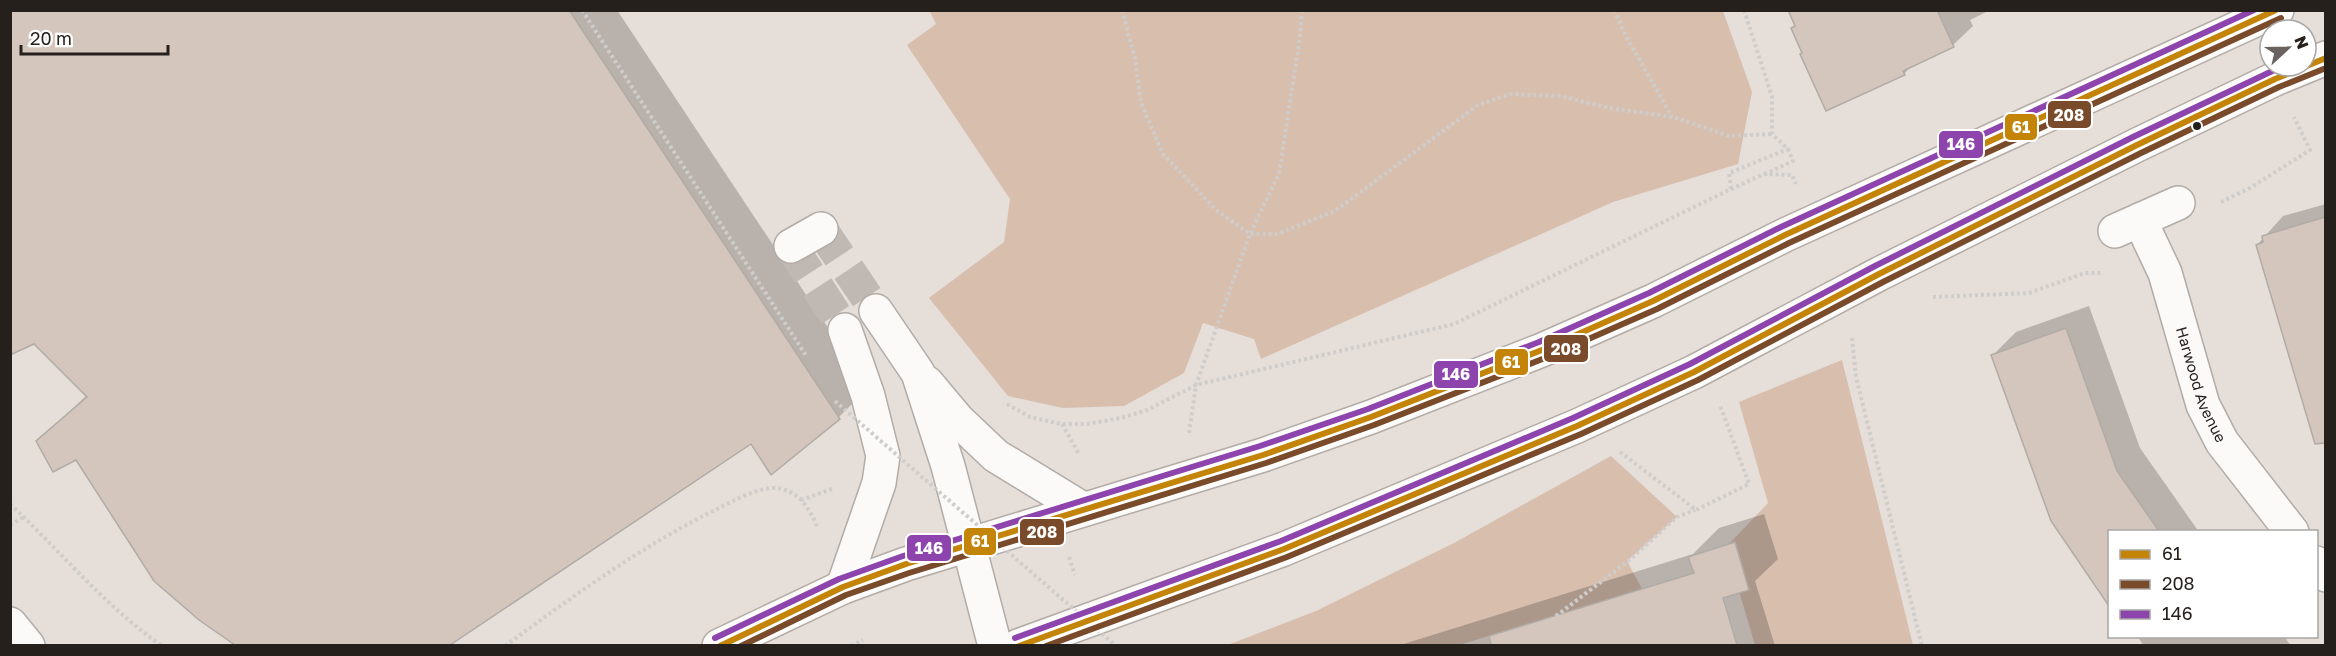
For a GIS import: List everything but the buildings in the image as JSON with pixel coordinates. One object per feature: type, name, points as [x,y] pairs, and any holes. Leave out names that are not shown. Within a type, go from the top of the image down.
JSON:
[{"type":"main road","points":[[719,645],[843,587],[969,543],[1183,481],[1371,417],[1552,346],[1653,301],[1785,236],[2277,10]]},
{"type":"main road","points":[[1018,645],[1284,549],[1576,426],[1694,372],[1880,274],[2127,150],[2275,79],[2325,58]]},
{"type":"main road","name":"Harwood Avenue","points":[[2178,203],[2128,226],[2165,273],[2203,405],[2222,442],[2291,530]]},
{"type":"main road","points":[[791,246],[821,229]]},
{"type":"main road","points":[[876,311],[918,373],[958,420],[996,456],[1083,509]]},
{"type":"main road","points":[[843,587],[879,483],[883,456],[868,396],[845,330]]},
{"type":"main road","points":[[918,373],[969,543],[994,645]]},
{"type":"main road","points":[[10,624],[28,645]]},
{"type":"path","points":[[582,10],[809,361]]},
{"type":"path","points":[[881,10],[888,10]]},
{"type":"path","points":[[1030,417],[1061,424],[1087,424],[1121,418],[1147,410],[1196,385],[1454,324],[1792,161],[1788,149],[1772,134],[1729,136],[1673,117],[1614,109],[1560,96],[1510,94],[1478,105],[1335,211],[1277,234],[1250,234],[1216,210],[1163,154],[1141,103],[1135,59],[1122,10]]},
{"type":"path","points":[[1183,481],[1196,385],[1250,234],[1280,174],[1302,10]]},
{"type":"path","points":[[1614,10],[1626,36],[1673,117]]},
{"type":"path","points":[[1744,10],[1772,97],[1772,134]]},
{"type":"path","points":[[2178,203],[2221,202],[2250,188],[2310,150],[2275,79]]},
{"type":"path","points":[[1731,189],[1729,173],[1788,149]]},
{"type":"path","points":[[1764,174],[1792,175]]},
{"type":"path","points":[[1923,300],[1933,296],[2029,293],[2085,273],[2165,273]]},
{"type":"path","points":[[1851,328],[1856,377],[1922,645]]},
{"type":"path","points":[[829,391],[835,401],[1116,645]]},
{"type":"path","points":[[1061,424],[1082,459]]},
{"type":"path","points":[[505,645],[639,551],[729,502],[773,488],[789,492],[801,500]]},
{"type":"path","points":[[10,504],[90,586],[131,624],[162,645]]},
{"type":"path","points":[[1556,616],[1627,562],[1677,517],[1696,510]]},
{"type":"path","points":[[10,525],[24,517]]},
{"type":"path","points":[[851,645],[863,640]]},
{"type":"shaded area","points":[[929,10],[1723,11],[1752,92],[1738,164],[1613,202],[1261,359],[1254,339],[1203,323],[1184,373],[1124,406],[1063,408],[1008,396],[929,298],[1004,242],[1010,199],[907,45],[936,24]]},
{"type":"shaded area","points":[[1842,360],[1913,645],[1755,645],[1726,547],[1768,503],[1739,402]]},
{"type":"shaded area","points":[[1611,456],[1677,517],[1627,561],[1642,589],[1459,645],[1225,646],[1316,611],[1454,543]]},
{"type":"tunnel","points":[[821,229],[876,311]]},
{"type":"tunnel","points":[[791,246],[845,330]]},
{"type":"transit line","name":"146","points":[[715,638],[839,579],[903,556],[1260,446],[1368,409],[1539,342],[1649,293],[1781,227],[2254,10]]},
{"type":"transit line","name":"61","points":[[720,646],[843,587],[906,564],[1263,455],[1371,417],[1542,350],[1653,301],[1785,235],[2276,10]]},
{"type":"transit line","name":"208","points":[[741,646],[846,595],[909,573],[1266,463],[1374,425],[1545,358],[1657,309],[1789,243],[2258,29]]},
{"type":"transit line","name":"61","points":[[1019,646],[1284,549],[1577,426],[1694,372],[1879,274],[2137,145],[2275,79],[2326,58]]},
{"type":"transit line","name":"208","points":[[1046,646],[1287,557],[1581,434],[1698,380],[1883,282],[2141,153],[2279,87],[2326,68]]},
{"type":"transit line","name":"146","points":[[1015,638],[1281,541],[1573,418],[1690,364],[1875,266],[2133,137],[2258,78]]}]
